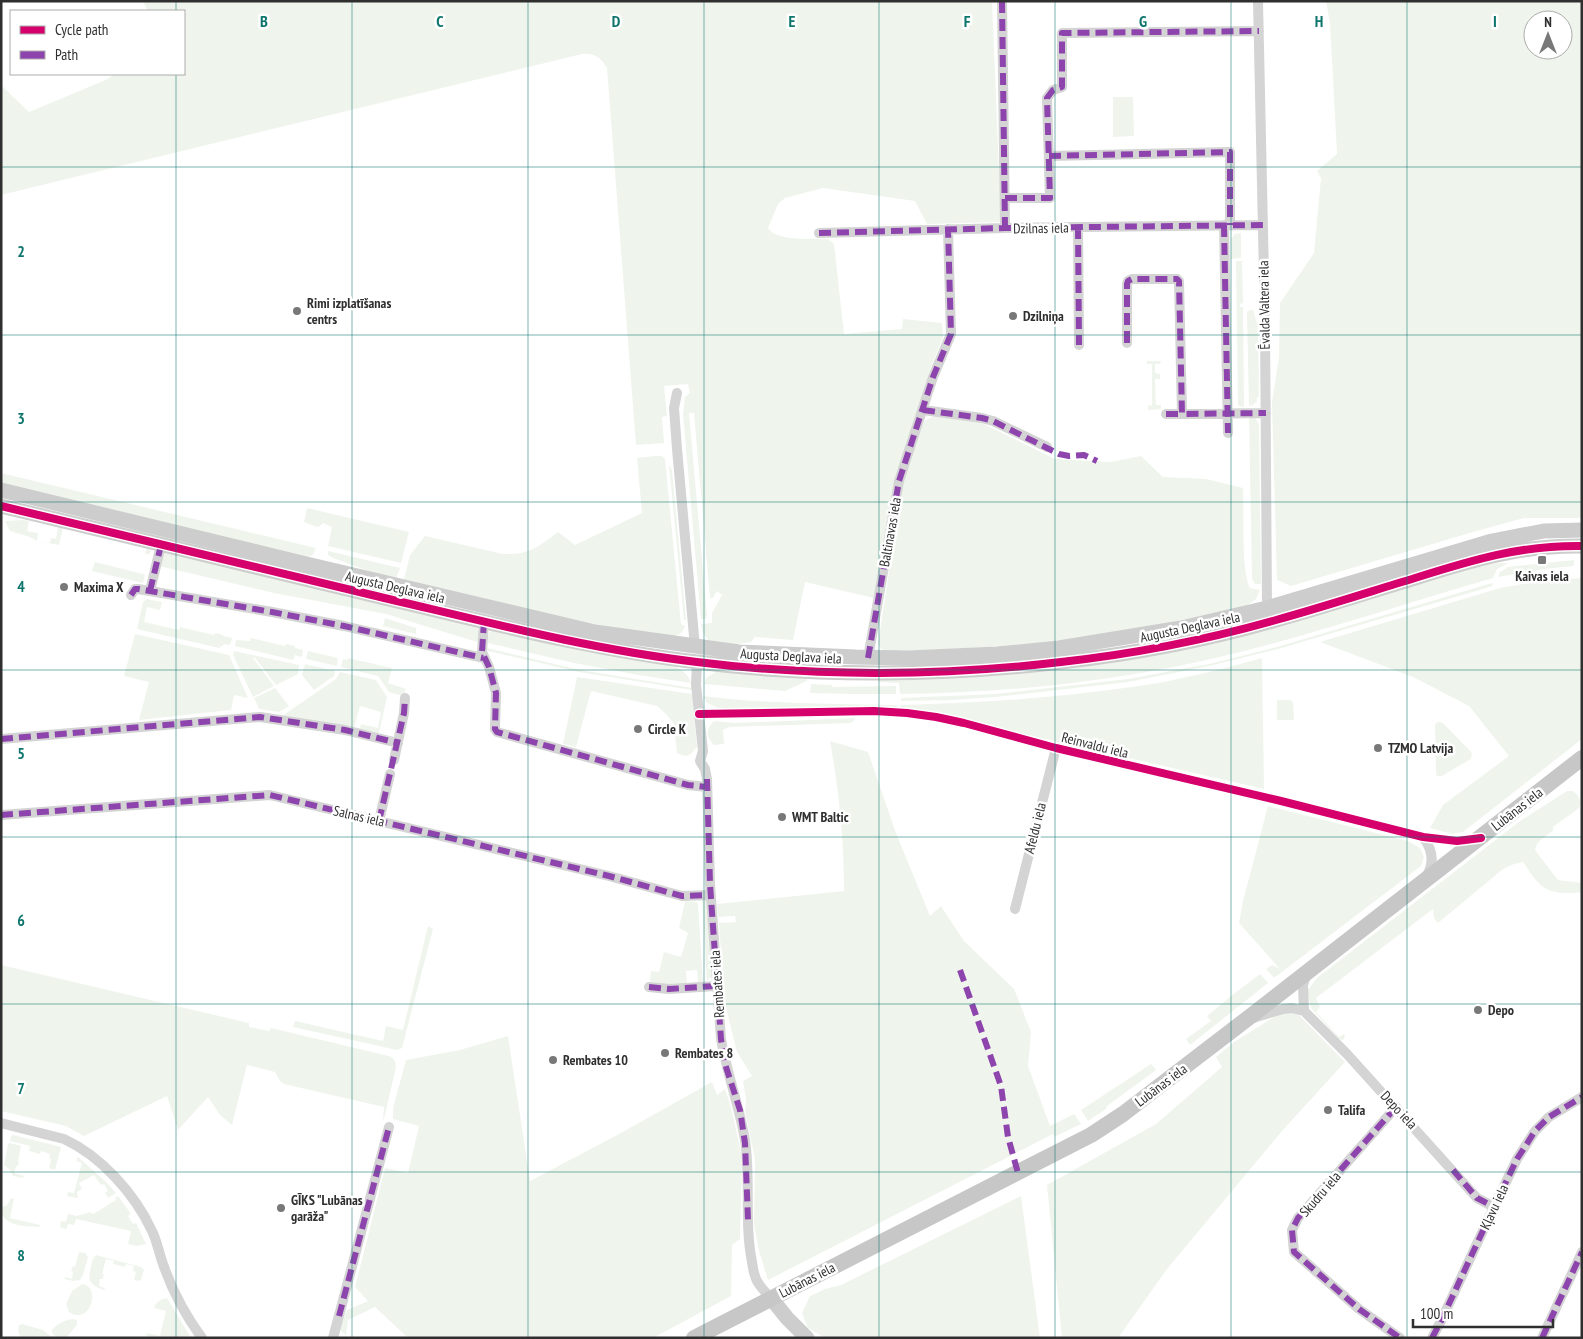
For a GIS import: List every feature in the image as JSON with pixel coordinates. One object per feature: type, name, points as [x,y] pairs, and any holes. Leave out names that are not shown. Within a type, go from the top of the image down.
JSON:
[{"type":"main road","name":"Augusta Deglava iela","points":[[1,490],[307,564],[575,635],[697,662],[858,672],[965,670],[1060,662],[1121,654],[1191,641],[1254,626],[1468,562],[1520,549],[1582,546]]},
{"type":"main road","name":"Augusta Deglava iela","points":[[1,506],[484,621],[575,635],[595,632],[695,646],[780,655],[868,658],[946,657],[1059,648],[1181,628],[1268,608],[1492,540],[1544,531],[1582,530]]},
{"type":"main road","name":"Lubānas iela","points":[[694,1338],[1091,1135],[1123,1114],[1247,1020],[1582,758]]},
{"type":"main road","points":[[772,1298],[787,1318],[807,1338]]},
{"type":"street","points":[[1002,1],[1005,228]]},
{"type":"street","name":"Ēvalda Valtera iela","points":[[1258,1],[1268,608]]},
{"type":"street","points":[[1005,198],[1050,198],[1047,98],[1054,90],[1062,87],[1062,33],[1259,31]]},
{"type":"street","points":[[1049,156],[1230,152],[1227,226],[1228,433]]},
{"type":"street","name":"Dzilnas iela","points":[[819,233],[948,229],[1263,225]]},
{"type":"street","points":[[1078,227],[1079,344]]},
{"type":"street","name":"Baltinavas iela","points":[[868,658],[899,481],[933,377],[951,334],[948,229]]},
{"type":"street","points":[[1127,343],[1128,281],[1132,278],[1177,279],[1179,281],[1182,414]]},
{"type":"street","points":[[677,393],[674,408],[676,441],[695,646]]},
{"type":"street","points":[[923,410],[993,421],[1047,447]]},
{"type":"street","points":[[1166,414],[1266,412]]},
{"type":"street","points":[[150,591],[161,545]]},
{"type":"street","points":[[132,594],[135,589],[272,612],[344,626],[483,658]]},
{"type":"street","points":[[484,621],[482,652],[483,658],[489,667],[496,693],[495,729],[497,732],[692,786],[707,787]]},
{"type":"street","name":"Rembates iela","points":[[697,662],[696,685],[703,751],[700,762],[706,769],[716,986],[725,1064],[740,1110],[745,1143],[748,1178],[748,1237],[754,1274],[758,1284],[772,1298]]},
{"type":"street","points":[[394,760],[404,713],[405,698]]},
{"type":"street","name":"Reinvaldu iela","points":[[699,714],[899,712],[964,723],[1056,748],[1281,801],[1423,837],[1457,841],[1481,838]]},
{"type":"street","points":[[1,738],[260,717],[344,730],[398,743]]},
{"type":"street","name":"Afeldu iela","points":[[1016,909],[1056,748]]},
{"type":"street","points":[[379,821],[391,794],[390,774]]},
{"type":"street","name":"Salnas iela","points":[[1,815],[270,795],[599,873],[682,896],[711,896]]},
{"type":"street","points":[[1421,884],[1431,869],[1432,854],[1430,845],[1423,837]]},
{"type":"street","points":[[1247,1020],[1283,1009],[1292,1008],[1304,1011],[1303,985],[1307,973]]},
{"type":"street","points":[[649,987],[669,989],[716,986]]},
{"type":"street","name":"Depo iela","points":[[1304,1011],[1347,1054],[1477,1198],[1494,1207]]},
{"type":"street","name":"Kļavu iela","points":[[1432,1338],[1518,1159],[1535,1132],[1549,1117],[1582,1097]]},
{"type":"street","name":"Skudru iela","points":[[1396,1107],[1298,1218],[1292,1230],[1294,1252],[1359,1308],[1400,1338]]},
{"type":"street","points":[[1,1123],[71,1142],[93,1157],[126,1189],[152,1231],[173,1289],[184,1311],[202,1338]]},
{"type":"street","points":[[333,1338],[389,1126]]},
{"type":"street","points":[[1542,1338],[1582,1252]]},
{"type":"shaded area","points":[[143,1],[992,1],[1001,220],[999,222],[927,224],[915,201],[823,188],[785,198],[778,204],[768,228],[779,235],[787,237],[828,239],[834,244],[844,334],[902,329],[903,319],[942,323],[943,337],[929,372],[919,408],[874,598],[805,582],[793,640],[755,637],[751,642],[733,645],[708,640],[703,633],[701,624],[712,623],[712,613],[722,595],[717,591],[713,598],[710,598],[694,413],[689,413],[707,616],[705,619],[701,619],[683,414],[685,397],[690,393],[688,384],[664,386],[667,416],[662,417],[664,443],[636,445],[607,68],[600,59],[591,54],[582,54],[1,195],[1,85],[29,112],[108,79],[113,75],[185,75],[185,10],[148,10]]},
{"type":"shaded area","points":[[1326,1],[1582,1],[1582,518],[1524,518],[1291,586],[1277,580],[1272,402],[1279,357],[1280,303],[1314,253],[1321,178],[1317,171],[1337,154],[1330,23]]},
{"type":"shaded area","points":[[1113,97],[1133,97],[1134,136],[1113,137]]},
{"type":"shaded area","points":[[1241,233],[1241,258],[1231,259],[1231,239],[1235,234]]},
{"type":"shaded area","points":[[1236,261],[1242,261],[1243,303],[1240,304],[1240,307],[1243,307],[1244,407],[1238,405]]},
{"type":"shaded area","points":[[1253,310],[1258,326],[1259,397],[1257,397],[1257,401],[1253,405],[1249,406],[1247,312]]},
{"type":"shaded area","points":[[1147,361],[1161,362],[1160,364],[1155,364],[1155,373],[1160,374],[1160,379],[1155,379],[1156,405],[1161,405],[1161,409],[1148,410],[1148,406],[1152,405],[1152,364],[1147,364]]},
{"type":"shaded area","points":[[934,416],[980,422],[1055,459],[1110,462],[1141,456],[1163,477],[1206,479],[1243,488],[1245,568],[1250,588],[1260,590],[1256,599],[1245,607],[1142,628],[1080,638],[1033,644],[985,647],[890,651],[881,649],[878,644],[903,479],[924,421]]},
{"type":"shaded area","points":[[1249,416],[1254,417],[1259,424],[1261,584],[1255,584],[1252,579]]},
{"type":"shaded area","points":[[662,456],[665,459],[681,624],[685,626],[679,634],[668,637],[571,620],[404,579],[410,555],[425,536],[503,554],[512,554],[533,549],[558,532],[575,545],[642,513],[637,458]]},
{"type":"shaded area","points":[[669,465],[672,470],[686,620],[684,620]]},
{"type":"shaded area","points":[[1,473],[316,548],[313,555],[305,558],[1,484]]},
{"type":"shaded area","points":[[307,508],[409,532],[401,563],[328,546],[332,527],[323,523],[317,527],[304,522]]},
{"type":"shaded area","points":[[5,521],[29,521],[27,531],[38,533],[37,541],[10,531]]},
{"type":"shaded area","points":[[63,526],[149,546],[151,551],[149,554],[145,554],[147,547],[63,528],[59,545],[37,541],[50,543],[51,538],[56,539],[58,527],[62,528]]},
{"type":"shaded area","points":[[328,551],[400,568],[396,579],[385,577],[333,558],[328,555]]},
{"type":"shaded area","points":[[164,552],[477,626],[479,636],[477,642],[386,614],[274,593],[159,566]]},
{"type":"shaded area","points":[[1574,560],[1574,566],[1498,577],[1500,572],[1508,567]]},
{"type":"shaded area","points":[[95,562],[143,574],[145,575],[143,583],[92,571]]},
{"type":"shaded area","points":[[1508,563],[1497,569],[1493,578],[1302,635],[1229,655],[1183,665],[1089,681],[947,693],[900,694],[899,683],[878,682],[895,677],[1071,666],[1466,569]]},
{"type":"shaded area","points":[[1582,578],[1582,739],[1463,832],[1452,834],[1430,828],[1443,805],[1509,756],[1469,706],[1413,677],[1320,642],[1500,588],[1541,581]]},
{"type":"shaded area","points":[[1492,583],[1493,586],[1278,649],[1209,666],[1128,682],[996,697],[901,701],[901,698],[996,694],[1128,679],[1209,664],[1277,647]]},
{"type":"shaded area","points":[[147,599],[162,602],[160,610],[147,607],[144,622],[179,630],[180,627],[214,635],[215,633],[223,635],[232,638],[230,645],[225,644],[219,648],[137,629],[143,602]]},
{"type":"shaded area","points":[[385,618],[416,628],[416,634],[383,626]]},
{"type":"shaded area","points":[[493,630],[669,663],[685,673],[691,683],[574,663],[488,643],[489,633]]},
{"type":"shaded area","points":[[135,634],[229,655],[248,698],[234,695],[231,710],[139,720],[149,682],[124,676]]},
{"type":"shaded area","points":[[251,638],[285,646],[286,644],[295,646],[295,648],[303,650],[302,657],[295,655],[293,660],[235,646],[236,640],[250,641]]},
{"type":"shaded area","points":[[487,648],[580,670],[692,688],[692,690],[579,672],[488,651]]},
{"type":"shaded area","points":[[234,651],[299,665],[298,674],[276,685],[255,658],[253,658],[274,686],[253,697],[233,655]]},
{"type":"shaded area","points":[[308,651],[338,658],[337,666],[306,659]]},
{"type":"shaded area","points":[[348,658],[392,668],[388,683],[406,689],[403,696],[389,692],[378,676],[341,667],[343,659],[347,660]]},
{"type":"shaded area","points":[[1262,658],[1264,789],[1002,729],[900,708],[901,705],[1016,699],[1132,687],[1197,675]]},
{"type":"shaded area","points":[[305,664],[335,671],[334,676],[314,690],[302,675]]},
{"type":"shaded area","points":[[717,671],[807,676],[807,681],[785,691],[704,684],[706,678]]},
{"type":"shaded area","points":[[340,672],[376,680],[387,697],[379,733],[360,729],[361,724],[378,728],[381,712],[360,706],[354,728],[282,716],[336,679]]},
{"type":"shaded area","points":[[577,677],[692,694],[697,747],[689,755],[677,753],[674,724],[657,706],[591,691],[576,747],[563,744]]},
{"type":"shaded area","points":[[811,684],[832,685],[832,687],[896,686],[896,694],[810,693]]},
{"type":"shaded area","points":[[275,688],[289,706],[279,712],[259,709],[254,698]]},
{"type":"shaded area","points":[[703,696],[775,702],[897,705],[897,709],[869,707],[718,708],[707,703]]},
{"type":"shaded area","points":[[1277,700],[1290,700],[1293,702],[1294,720],[1277,720]]},
{"type":"shaded area","points":[[856,718],[851,723],[729,727],[723,730],[724,744],[714,745],[709,739],[708,733],[709,727],[714,721],[735,723]]},
{"type":"shaded area","points":[[1439,722],[1443,723],[1472,753],[1471,759],[1442,776],[1437,776],[1436,773],[1435,726]]},
{"type":"shaded area","points":[[830,741],[868,752],[896,833],[930,916],[941,906],[964,941],[1014,989],[1031,1032],[1028,1066],[1050,1126],[1074,1114],[1081,1124],[1054,1137],[1053,1134],[768,1280],[759,1251],[754,1224],[755,1159],[745,1111],[746,1099],[743,1081],[752,1076],[737,1052],[724,1000],[719,923],[736,922],[735,916],[718,917],[717,904],[844,891],[840,816]]},
{"type":"shaded area","points":[[1567,791],[1573,791],[1578,796],[1580,800],[1579,808],[1553,827],[1553,831],[1539,841],[1535,850],[1558,880],[1582,883],[1582,892],[1562,893],[1543,887],[1523,862],[1503,869],[1438,923],[1434,918],[1433,909],[1316,998],[1320,1007],[1316,1012],[1339,1037],[1344,1034],[1343,1040],[1339,1039],[1311,1008],[1307,991],[1317,978],[1520,821]]},
{"type":"shaded area","points":[[1268,806],[1408,841],[1420,848],[1424,857],[1421,866],[1274,978],[1266,969],[1272,965],[1280,969],[1239,923]]},
{"type":"shaded area","points":[[702,899],[706,901],[712,976],[707,981]]},
{"type":"shaded area","points":[[685,901],[697,902],[698,904],[703,983],[698,983],[697,970],[686,971],[687,984],[672,985],[650,982],[651,971],[659,972],[664,952],[681,957],[688,933],[679,928]]},
{"type":"shaded area","points":[[428,926],[433,929],[402,1048],[397,1050],[293,1027],[295,1021],[383,1041],[386,1026],[403,1030]]},
{"type":"shaded area","points":[[1,965],[249,1023],[249,1027],[269,1031],[271,1028],[389,1056],[396,1063],[396,1067],[384,1119],[384,1107],[284,1084],[275,1072],[247,1065],[232,1125],[220,1115],[208,1097],[178,1130],[167,1096],[84,1136],[66,1126],[1,1111]]},
{"type":"shaded area","points":[[1260,974],[1268,983],[1190,1045],[1186,1039],[1211,1021],[1207,1016]]},
{"type":"shaded area","points":[[1296,1012],[1345,1062],[1282,1131],[1167,1269],[1118,1338],[1062,1338],[1047,1185],[1156,1124],[1222,1067],[1216,1057],[1234,1042],[1279,1014]]},
{"type":"shaded area","points":[[508,1036],[530,1181],[712,1082],[717,1095],[725,1089],[742,1157],[740,1239],[732,1245],[731,1296],[653,1338],[408,1338],[375,1307],[348,1320],[346,1335],[341,1331],[339,1327],[347,1310],[368,1301],[355,1287],[385,1168],[408,1173],[419,1126],[393,1119],[393,1108],[406,1060],[460,1050]]},
{"type":"shaded area","points":[[1151,1064],[1156,1070],[1088,1121],[1081,1110]]},
{"type":"shaded area","points":[[13,1135],[61,1147],[55,1170],[49,1168],[50,1154],[41,1151],[40,1154],[29,1151],[30,1146],[10,1141]]},
{"type":"shaded area","points":[[8,1144],[21,1146],[18,1166],[16,1166],[14,1173],[24,1176],[23,1178],[13,1176],[4,1165]]},
{"type":"shaded area","points":[[78,1157],[116,1193],[108,1198],[105,1193],[108,1191],[104,1184],[101,1185],[94,1175],[79,1183],[82,1189],[77,1192],[78,1198],[67,1196],[68,1192],[74,1193],[82,1163],[76,1161]]},
{"type":"shaded area","points":[[118,1196],[131,1214],[128,1216],[133,1224],[136,1223],[146,1244],[137,1246],[128,1244],[131,1231],[76,1219],[74,1225],[68,1224],[66,1229],[60,1227],[61,1221],[66,1222],[68,1214],[77,1216],[90,1212],[93,1214],[116,1200],[115,1198]]},
{"type":"shaded area","points":[[1021,1196],[1040,1338],[825,1338],[808,1328],[802,1313],[810,1296],[825,1289],[841,1285]]},
{"type":"shaded area","points":[[11,1198],[14,1199],[10,1218],[40,1225],[39,1227],[21,1226],[5,1219],[1,1208],[7,1205]]},
{"type":"shaded area","points":[[79,1252],[85,1253],[88,1257],[83,1275],[80,1280],[65,1279],[65,1277],[72,1279],[73,1272],[71,1271],[73,1266],[75,1267]]},
{"type":"shaded area","points":[[96,1255],[141,1267],[144,1270],[141,1280],[134,1280],[136,1272],[133,1271],[134,1266],[126,1264],[125,1267],[113,1264],[114,1261],[106,1259],[102,1274],[104,1274],[103,1279],[100,1279],[99,1286],[105,1288],[104,1290],[95,1286],[89,1276],[92,1261]]},
{"type":"shaded area","points":[[82,1284],[88,1286],[91,1291],[91,1304],[83,1314],[76,1315],[69,1312],[66,1304],[72,1291]]},
{"type":"shaded area","points":[[167,1298],[191,1338],[166,1338],[160,1336],[166,1311],[154,1308],[159,1301]]},
{"type":"shaded area","points":[[73,1319],[77,1320],[77,1325],[66,1338],[57,1338],[52,1333],[52,1330],[58,1324]]},
{"type":"shaded area","points":[[22,1324],[43,1330],[53,1338],[21,1338],[18,1331],[19,1325]]},
{"type":"shaded area","points":[[147,1333],[160,1336],[159,1338],[146,1338]]},
{"type":"marked path","points":[[1002,1],[1005,228]]},
{"type":"marked path","points":[[1005,198],[1050,198],[1047,98],[1053,90],[1062,87],[1062,33],[1259,31]]},
{"type":"marked path","points":[[1049,156],[1230,152],[1230,225]]},
{"type":"marked path","points":[[1224,225],[1228,433]]},
{"type":"marked path","points":[[819,233],[1005,228],[1263,225]]},
{"type":"marked path","points":[[1078,227],[1079,345]]},
{"type":"marked path","points":[[868,658],[899,481],[933,377],[951,334],[948,229]]},
{"type":"marked path","points":[[1127,343],[1128,281],[1132,279],[1177,279],[1179,281],[1182,414],[1266,413]]},
{"type":"marked path","points":[[923,410],[993,421],[1059,454],[1069,456],[1084,455],[1097,461]]},
{"type":"marked path","points":[[1166,414],[1182,414]]},
{"type":"marked path","points":[[150,591],[161,545]]},
{"type":"marked path","points":[[131,595],[135,589],[138,589],[272,612],[344,626],[483,658]]},
{"type":"marked path","points":[[484,621],[482,652],[489,667],[496,693],[495,729],[497,732],[688,785],[707,787]]},
{"type":"marked path","points":[[379,821],[404,713],[405,698]]},
{"type":"marked path","points":[[1,739],[260,717],[345,730],[398,743]]},
{"type":"marked path","points":[[707,779],[710,884],[721,1039],[725,1064],[740,1110],[745,1143],[748,1220]]},
{"type":"marked path","points":[[1,815],[270,795],[609,876],[682,896],[711,895]]},
{"type":"marked path","points":[[960,970],[1001,1086],[1008,1137],[1018,1173]]},
{"type":"marked path","points":[[649,987],[669,989],[716,986]]},
{"type":"marked path","points":[[1432,1338],[1517,1159],[1535,1131],[1549,1117],[1582,1097]]},
{"type":"marked path","points":[[1396,1107],[1298,1218],[1292,1230],[1294,1252],[1359,1309],[1400,1338]]},
{"type":"marked path","points":[[339,1316],[389,1127]]},
{"type":"marked path","points":[[1453,1170],[1477,1198],[1494,1207]]},
{"type":"marked path","points":[[1542,1338],[1582,1252]]},
{"type":"cycle path","points":[[1,506],[574,642],[697,662],[742,667],[833,672],[879,673],[971,670],[1016,667],[1115,655],[1196,640],[1250,627],[1457,565],[1497,555],[1538,548],[1582,546]]},
{"type":"cycle path","points":[[699,714],[874,711],[936,717],[1423,837],[1457,841],[1481,838]]},
{"type":"place","name":"Rimi izplatīšanas centrs","points":[[297,311]]},
{"type":"place","name":"Dzilniņa","points":[[1013,316]]},
{"type":"place","name":"Kaivas iela","points":[[1542,560]]},
{"type":"place","name":"Maxima X","points":[[64,587]]},
{"type":"place","name":"Circle K","points":[[638,729]]},
{"type":"place","name":"TZMO Latvija","points":[[1378,748]]},
{"type":"place","name":"WMT Baltic","points":[[782,817]]},
{"type":"place","name":"Depo","points":[[1478,1010]]},
{"type":"place","name":"Rembates 8","points":[[665,1053]]},
{"type":"place","name":"Rembates 10","points":[[553,1060]]},
{"type":"place","name":"Talifa","points":[[1328,1110]]},
{"type":"place","name":"GĪKS \"Lubānas garāža\"","points":[[281,1208]]}]
